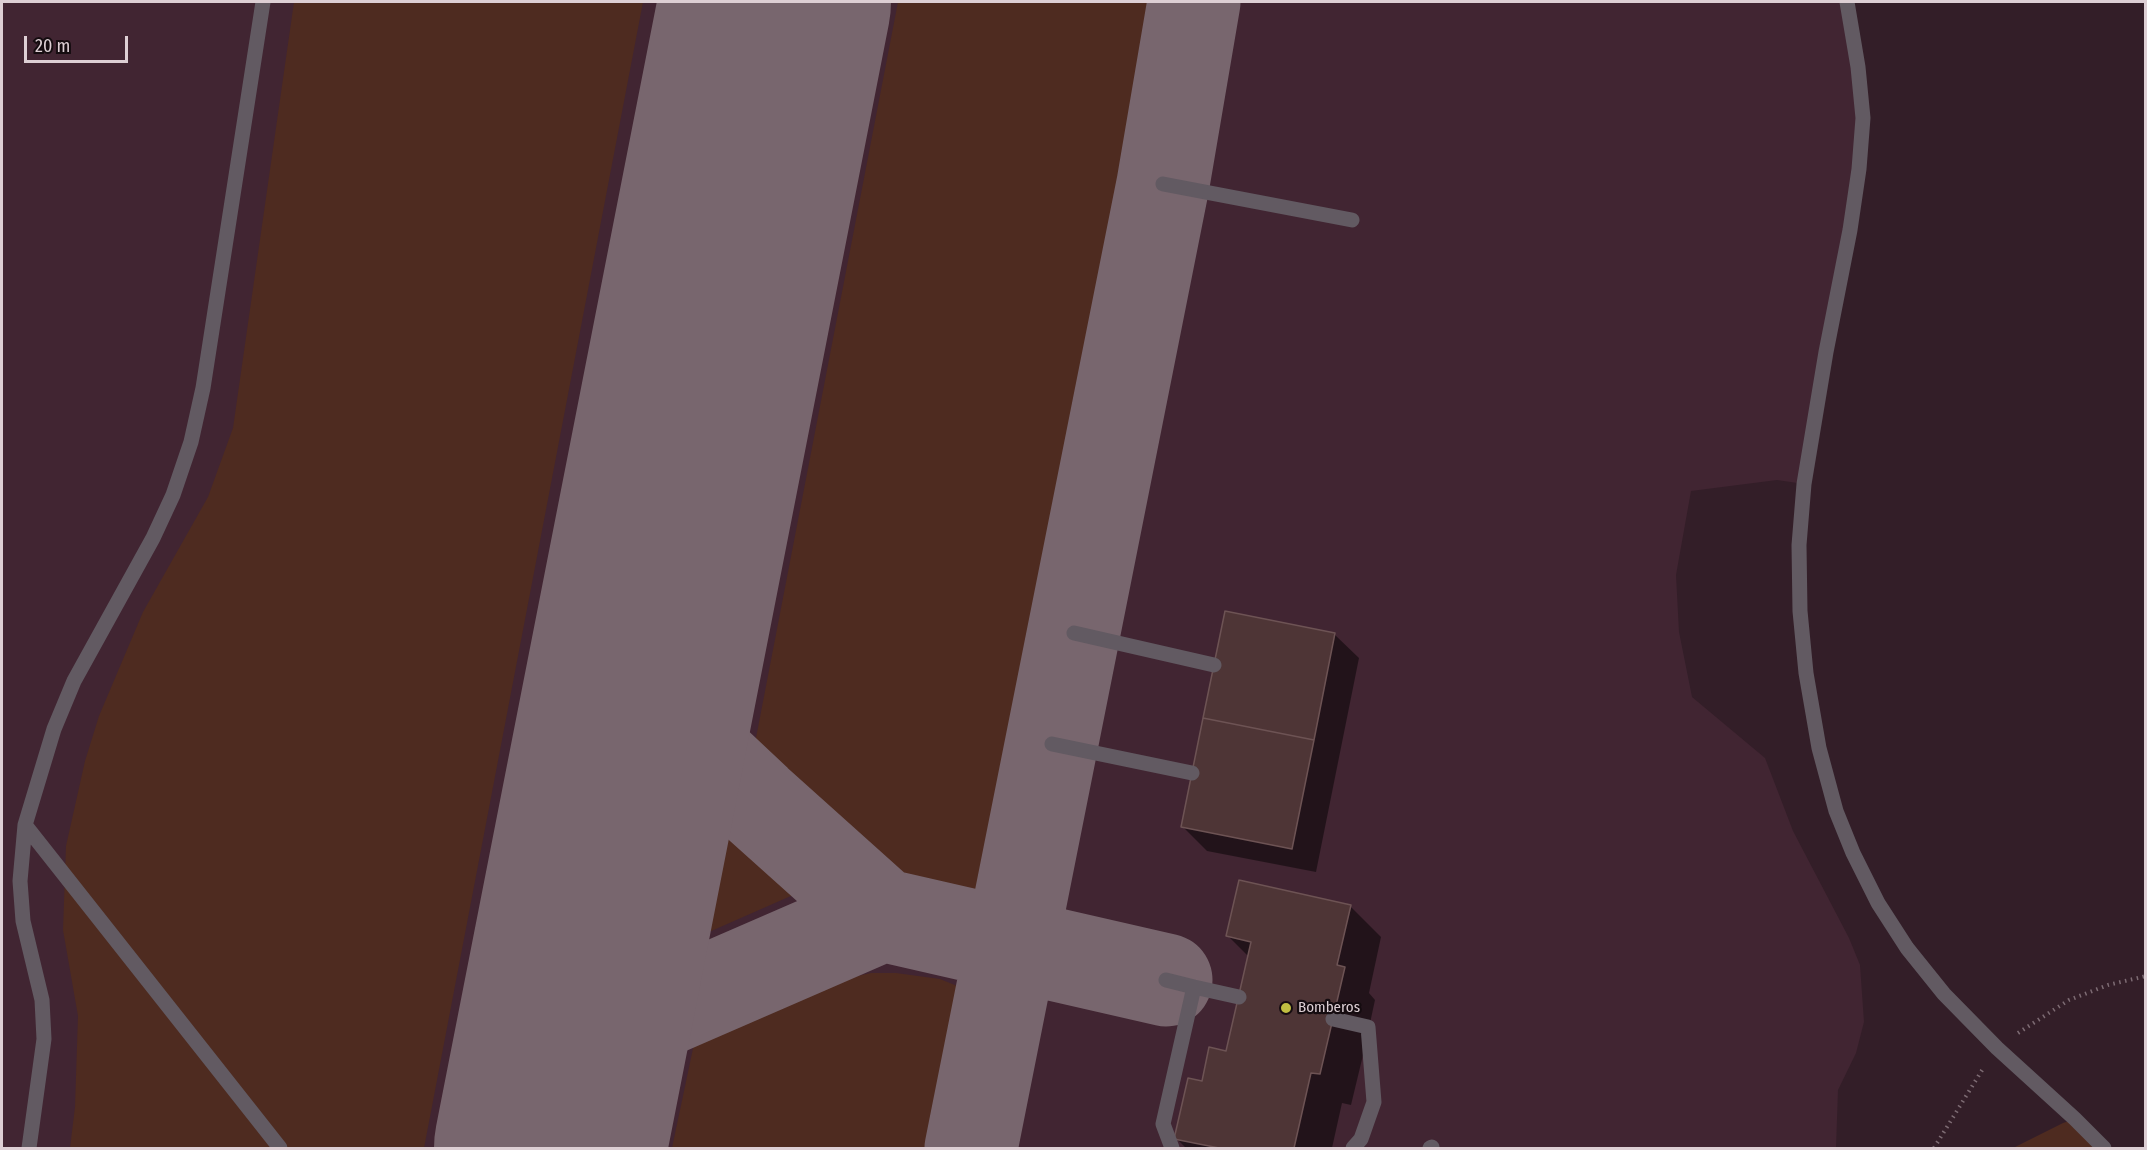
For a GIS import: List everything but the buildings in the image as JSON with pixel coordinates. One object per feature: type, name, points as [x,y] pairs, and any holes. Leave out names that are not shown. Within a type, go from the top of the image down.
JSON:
[{"type":"street","points":[[29,1149],[44,1039],[42,1000],[23,921],[20,881],[25,825],[62,710],[85,661],[153,538],[173,495],[191,442],[203,388],[263,2]]},
{"type":"street","points":[[1847,2],[1858,67],[1863,117],[1859,169],[1850,230],[1803,484],[1798,545],[1800,611],[1806,673],[1819,748],[1836,811],[1853,853],[1907,948],[1944,994],[1997,1048],[2075,1119],[2104,1149]]},
{"type":"street","points":[[1163,184],[1352,220]]},
{"type":"street","points":[[1074,633],[1214,665]]},
{"type":"street","points":[[1052,744],[1192,773]]},
{"type":"street","points":[[25,825],[280,1149]]},
{"type":"street","points":[[1166,980],[1239,997]]},
{"type":"street","points":[[1172,1149],[1163,1124],[1194,987]]},
{"type":"street","points":[[1333,1019],[1368,1027],[1374,1102],[1361,1139],[1353,1149]]},
{"type":"path","points":[[1934,1149],[1968,1091],[1997,1048],[2069,1000],[2108,985],[2145,976]]},
{"type":"shaded area","points":[[2,2],[1847,2],[1863,117],[1804,484],[1777,480],[1691,491],[1676,575],[1679,632],[1692,697],[1765,758],[1793,831],[1849,938],[1860,965],[1864,1022],[1856,1053],[1838,1090],[1836,1148],[2,1148]]},
{"type":"shaded area","points":[[294,2],[643,2],[424,1148],[70,1148],[75,1107],[78,1016],[63,930],[66,846],[85,761],[99,716],[143,612],[208,497],[233,428]]},
{"type":"shaded area","points":[[898,2],[1174,2],[1002,884],[989,895],[945,891],[922,885],[872,864],[824,832],[787,794],[755,743]]},
{"type":"shaded area","points":[[732,819],[809,888],[709,932]]},
{"type":"shaded area","points":[[871,973],[896,973],[940,979],[967,990],[974,1004],[947,1148],[672,1148],[695,1039],[769,1001],[809,987]]},
{"type":"shaded area","points":[[2075,1119],[2104,1148],[2013,1148],[2063,1123]]},
{"type":"taxiway","points":[[971,1148],[1163,184],[1194,2]]},
{"type":"taxiway","points":[[640,693],[756,802],[882,915],[1166,980]]},
{"type":"taxiway","points":[[569,1051],[882,915]]},
{"type":"runway","points":[[550,1148],[775,2]]},
{"type":"place","name":"Bomberos","points":[[1286,1008]]}]
